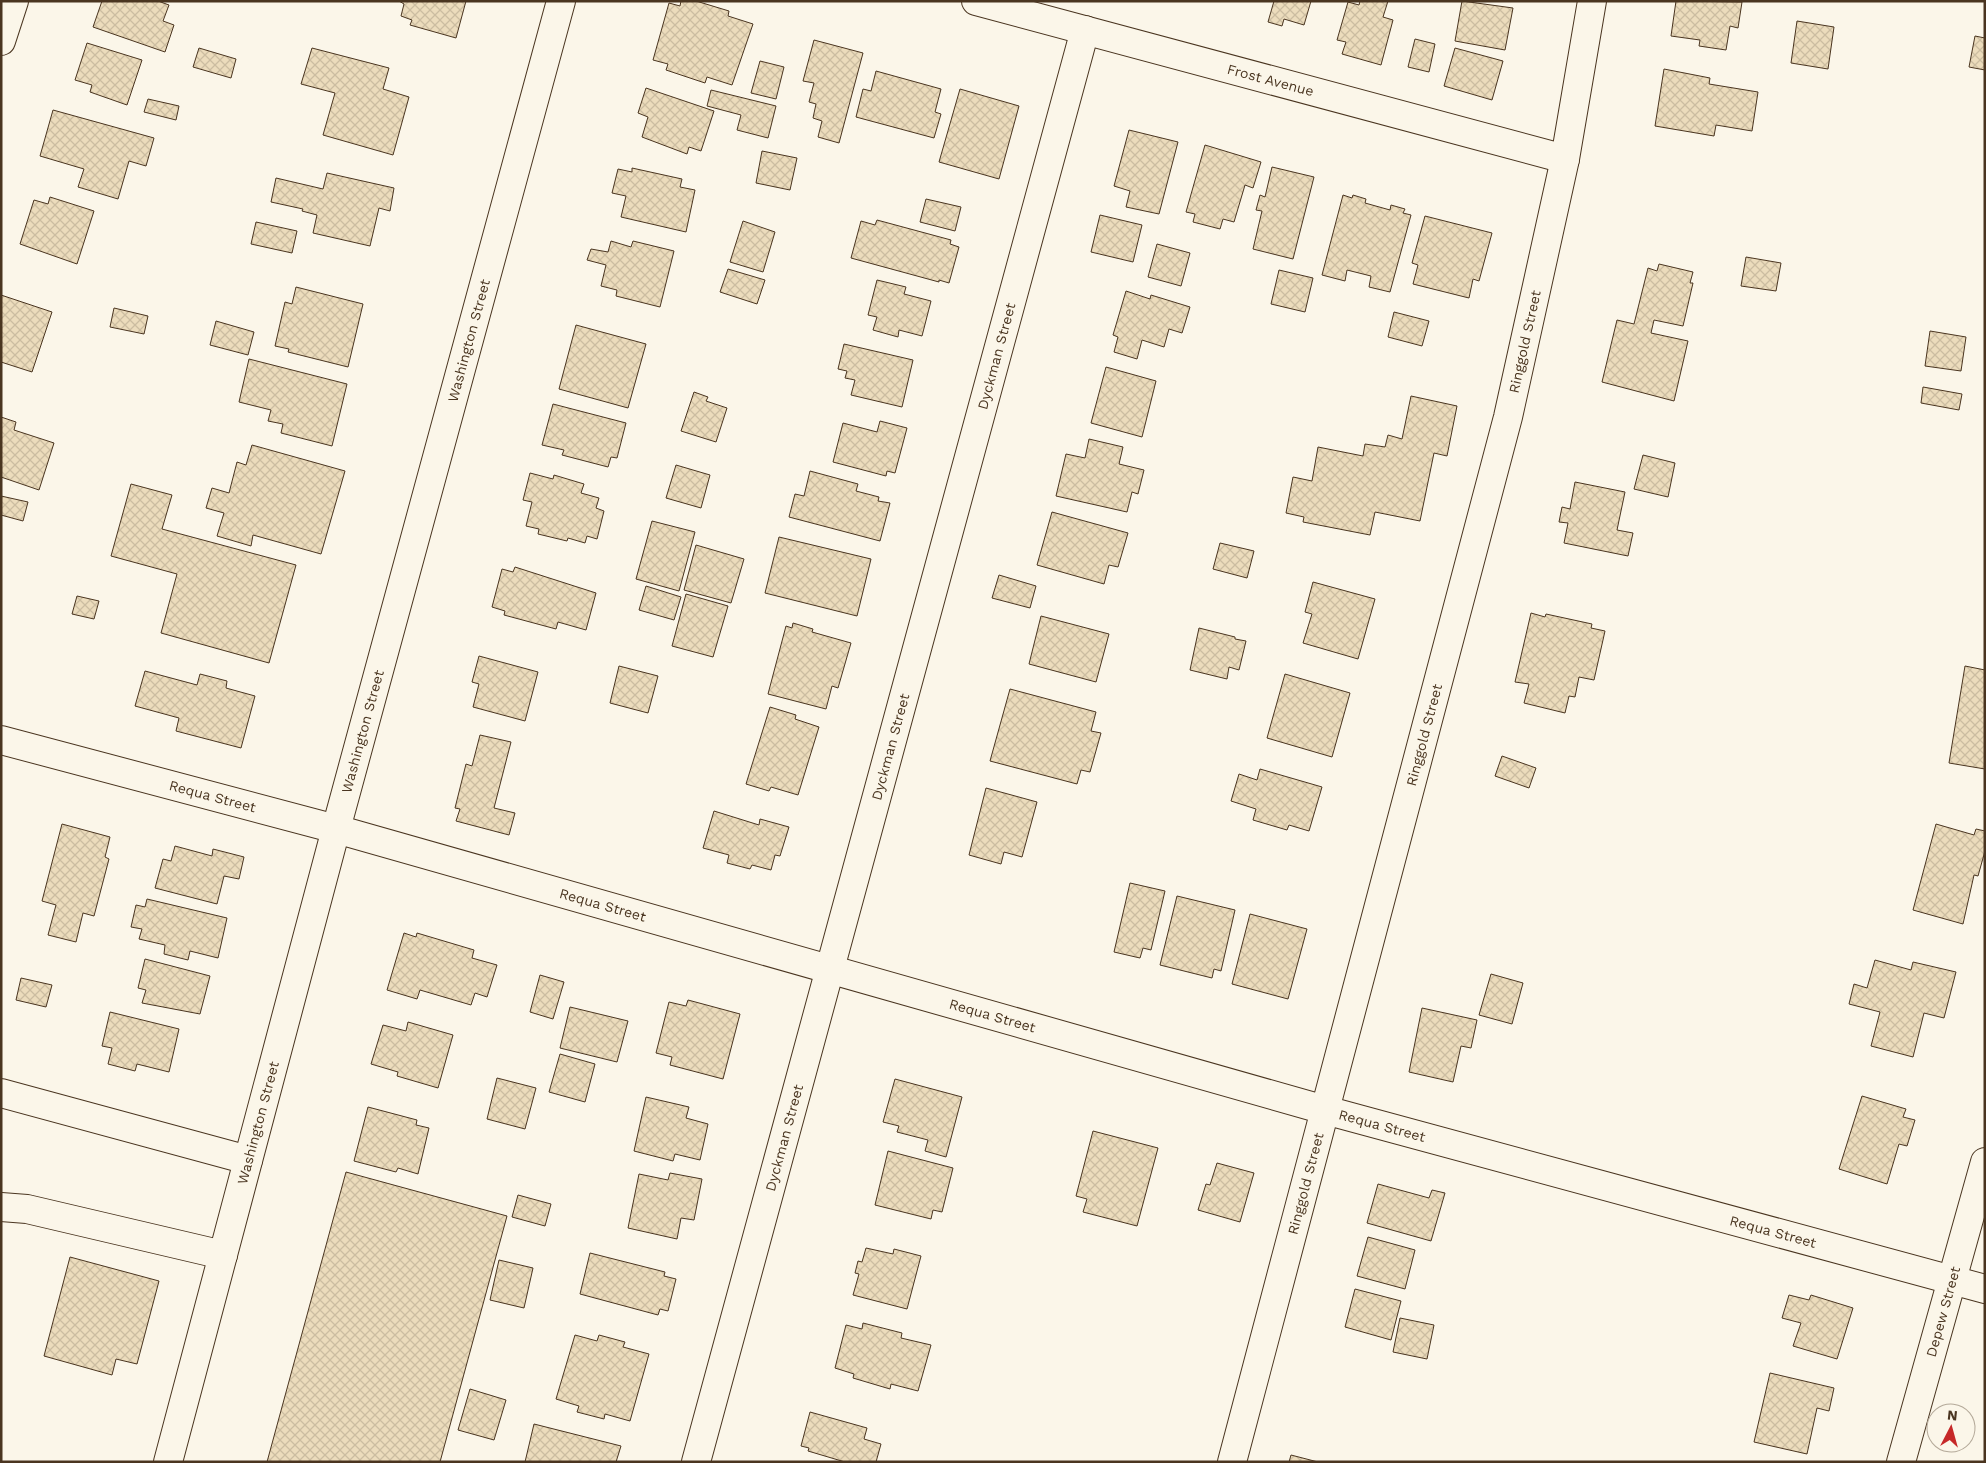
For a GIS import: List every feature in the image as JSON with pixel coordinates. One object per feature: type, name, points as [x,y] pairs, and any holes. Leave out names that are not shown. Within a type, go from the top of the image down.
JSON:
[{"type":"street","points":[[1,41],[14,1]]},
{"type":"street","name":"Washington Street","points":[[168,1462],[336,829],[561,1]]},
{"type":"street","name":"Frost Avenue","points":[[976,1],[1566,159]]},
{"type":"street","name":"Ringgold Street","points":[[1232,1462],[1508,416],[1566,159],[1592,1]]},
{"type":"street","name":"Dyckman Street","points":[[696,1462],[1085,30]]},
{"type":"street","name":"Requa Street","points":[[1,740],[336,829],[1325,1110],[1985,1289]]},
{"type":"street","points":[[1,1093],[248,1160]]},
{"type":"street","name":"Depew Street","points":[[1901,1462],[1985,1162]]},
{"type":"street","points":[[1,1207],[27,1209],[223,1255]]},
{"type":"building","points":[[102,1],[158,1],[169,5],[163,21],[174,25],[165,52],[93,27]]},
{"type":"building","points":[[399,1],[466,1],[456,38],[410,25],[412,20],[401,16],[404,4]]},
{"type":"building","points":[[681,1],[696,1],[729,11],[728,16],[753,24],[732,85],[707,77],[705,83],[666,70],[668,64],[653,60],[669,3],[680,6]]},
{"type":"building","points":[[1274,1],[1311,1],[1304,25],[1284,19],[1282,26],[1268,22]]},
{"type":"building","points":[[1360,1],[1388,1],[1383,17],[1393,20],[1381,65],[1342,54],[1346,42],[1337,40],[1348,2],[1359,5]]},
{"type":"building","points":[[1462,1],[1513,8],[1505,50],[1455,41]]},
{"type":"building","points":[[1676,1],[1742,2],[1738,28],[1730,26],[1726,50],[1699,46],[1700,40],[1671,36]]},
{"type":"building","points":[[1797,21],[1834,27],[1828,69],[1791,63]]},
{"type":"building","points":[[1975,36],[1985,38],[1985,70],[1969,67]]},
{"type":"building","points":[[1415,39],[1435,44],[1429,72],[1408,67]]},
{"type":"building","points":[[814,40],[863,53],[839,143],[818,137],[822,121],[813,118],[816,104],[809,102],[814,83],[803,81]]},
{"type":"building","points":[[87,43],[142,60],[127,105],[90,92],[92,85],[75,80]]},
{"type":"building","points":[[199,48],[236,59],[231,78],[193,67]]},
{"type":"building","points":[[312,48],[389,68],[383,89],[409,97],[393,155],[323,135],[335,93],[301,84]]},
{"type":"building","points":[[1455,48],[1503,61],[1492,100],[1444,86]]},
{"type":"building","points":[[760,61],[784,67],[776,99],[751,93]]},
{"type":"building","points":[[1664,69],[1710,78],[1709,84],[1758,92],[1752,131],[1716,125],[1714,136],[1655,126]]},
{"type":"building","points":[[876,71],[941,89],[935,112],[941,114],[934,138],[856,117],[863,89],[871,91]]},
{"type":"building","points":[[646,88],[714,111],[701,151],[689,147],[687,154],[642,137],[648,117],[638,113]]},
{"type":"building","points":[[960,89],[1019,106],[999,179],[939,162]]},
{"type":"building","points":[[711,90],[776,106],[768,138],[737,130],[741,115],[707,106]]},
{"type":"building","points":[[148,99],[179,106],[176,120],[144,112]]},
{"type":"building","points":[[53,110],[154,138],[146,166],[129,161],[118,199],[78,187],[84,169],[40,156]]},
{"type":"building","points":[[1129,130],[1178,142],[1159,214],[1126,207],[1130,191],[1114,186]]},
{"type":"building","points":[[1205,145],[1261,162],[1253,188],[1245,185],[1234,222],[1223,219],[1220,229],[1193,222],[1195,214],[1186,212]]},
{"type":"building","points":[[762,151],[797,158],[790,190],[756,183]]},
{"type":"building","points":[[1272,167],[1314,177],[1293,259],[1253,249],[1262,211],[1256,210],[1260,195],[1265,197]]},
{"type":"building","points":[[632,168],[682,179],[680,187],[695,190],[686,232],[621,217],[626,196],[612,193],[618,169],[632,172]]},
{"type":"building","points":[[327,173],[394,188],[390,211],[379,208],[370,246],[313,233],[317,215],[302,211],[303,209],[271,202],[276,178],[323,189]]},
{"type":"building","points":[[1343,195],[1352,198],[1353,195],[1366,199],[1365,203],[1390,210],[1391,205],[1405,209],[1403,213],[1411,215],[1390,292],[1369,287],[1371,276],[1347,270],[1345,281],[1322,275]]},
{"type":"building","points":[[50,197],[94,211],[77,264],[20,244],[34,200],[48,204]]},
{"type":"building","points":[[926,199],[961,207],[955,231],[920,222]]},
{"type":"building","points":[[1100,215],[1142,225],[1133,262],[1091,252]]},
{"type":"building","points":[[1425,216],[1492,233],[1479,281],[1473,279],[1469,298],[1413,284],[1418,265],[1412,263]]},
{"type":"building","points":[[877,220],[951,240],[950,244],[959,247],[949,283],[939,280],[939,282],[851,258],[861,221],[875,225]]},
{"type":"building","points":[[743,221],[775,232],[763,272],[730,262]]},
{"type":"building","points":[[256,222],[297,231],[292,253],[251,244]]},
{"type":"building","points":[[611,241],[631,247],[633,241],[674,251],[660,307],[616,296],[617,290],[601,286],[606,265],[587,260],[591,249],[608,252]]},
{"type":"building","points":[[1157,244],[1190,253],[1181,286],[1148,277]]},
{"type":"building","points":[[1746,257],[1781,263],[1776,291],[1741,286]]},
{"type":"building","points":[[1659,264],[1693,272],[1690,283],[1693,283],[1683,326],[1654,320],[1651,333],[1688,341],[1674,401],[1602,382],[1617,320],[1634,324],[1648,268],[1657,271]]},
{"type":"building","points":[[728,269],[765,280],[757,304],[720,292]]},
{"type":"building","points":[[1279,270],[1313,278],[1305,312],[1271,304]]},
{"type":"building","points":[[877,280],[906,287],[904,294],[931,301],[922,336],[899,330],[898,337],[873,330],[877,317],[868,315]]},
{"type":"building","points":[[296,287],[363,304],[348,367],[288,352],[289,349],[275,346],[285,302],[292,304]]},
{"type":"building","points":[[1126,291],[1150,299],[1151,295],[1190,307],[1182,333],[1169,329],[1164,347],[1142,340],[1137,359],[1114,352],[1118,337],[1113,335]]},
{"type":"building","points":[[1,295],[52,312],[32,372],[1,362]]},
{"type":"building","points":[[114,308],[148,316],[144,334],[110,327]]},
{"type":"building","points":[[1394,312],[1429,321],[1422,346],[1388,337]]},
{"type":"building","points":[[216,321],[254,332],[248,355],[210,345]]},
{"type":"building","points":[[576,325],[646,344],[628,408],[559,389]]},
{"type":"building","points":[[1930,331],[1966,337],[1961,371],[1925,366]]},
{"type":"building","points":[[844,344],[913,360],[902,407],[851,395],[855,380],[845,378],[847,371],[838,369]]},
{"type":"building","points":[[249,359],[347,384],[332,446],[281,433],[283,424],[268,421],[271,410],[239,402]]},
{"type":"building","points":[[1106,367],[1156,381],[1142,437],[1091,423]]},
{"type":"building","points":[[1923,387],[1962,394],[1959,410],[1921,403]]},
{"type":"building","points":[[694,392],[708,397],[706,401],[727,408],[716,442],[681,431]]},
{"type":"building","points":[[1411,396],[1457,406],[1447,456],[1434,453],[1420,521],[1375,512],[1370,535],[1303,522],[1304,517],[1286,513],[1293,477],[1312,481],[1318,447],[1363,456],[1365,444],[1385,447],[1388,435],[1402,439]]},
{"type":"building","points":[[553,404],[626,423],[617,458],[611,457],[608,467],[562,455],[564,450],[542,445]]},
{"type":"building","points":[[1,417],[16,422],[14,430],[54,443],[39,490],[1,477]]},
{"type":"building","points":[[880,421],[907,428],[895,473],[887,471],[886,476],[833,462],[843,423],[877,432]]},
{"type":"building","points":[[1089,439],[1123,447],[1119,464],[1144,470],[1138,494],[1132,492],[1127,512],[1056,496],[1066,454],[1085,458]]},
{"type":"building","points":[[252,445],[345,471],[321,554],[253,535],[251,546],[217,536],[224,513],[206,508],[212,488],[229,493],[237,462],[246,465]]},
{"type":"building","points":[[1643,455],[1675,463],[1668,497],[1634,489]]},
{"type":"building","points":[[676,465],[710,475],[701,508],[666,498]]},
{"type":"building","points":[[810,471],[858,484],[856,491],[879,497],[878,501],[890,503],[880,541],[789,517],[795,494],[804,496]]},
{"type":"building","points":[[530,473],[553,479],[554,475],[584,484],[581,493],[599,498],[596,508],[604,511],[597,539],[587,536],[585,543],[568,538],[567,541],[538,534],[539,529],[526,526],[532,502],[523,500]]},
{"type":"building","points":[[1575,482],[1625,492],[1617,530],[1633,533],[1628,556],[1564,543],[1568,523],[1559,522],[1562,507],[1570,509]]},
{"type":"building","points":[[131,484],[172,495],[162,529],[296,565],[269,663],[161,633],[177,574],[111,556]]},
{"type":"building","points":[[1,496],[28,502],[23,521],[1,515]]},
{"type":"building","points":[[1052,512],[1128,533],[1118,567],[1109,565],[1104,584],[1037,565]]},
{"type":"building","points":[[652,521],[695,532],[679,591],[636,579]]},
{"type":"building","points":[[779,537],[871,559],[857,616],[765,593]]},
{"type":"building","points":[[1220,543],[1254,551],[1247,578],[1213,569]]},
{"type":"building","points":[[696,545],[744,559],[731,603],[684,590]]},
{"type":"building","points":[[515,567],[596,593],[586,630],[558,622],[556,629],[504,615],[505,611],[492,607],[502,569],[513,572]]},
{"type":"building","points":[[999,575],[1036,586],[1030,608],[992,598]]},
{"type":"building","points":[[1313,582],[1375,599],[1358,659],[1303,643],[1312,614],[1305,612]]},
{"type":"building","points":[[646,586],[681,597],[674,620],[639,610]]},
{"type":"building","points":[[686,594],[728,606],[713,657],[672,646]]},
{"type":"building","points":[[77,596],[99,601],[94,619],[72,614]]},
{"type":"building","points":[[1531,613],[1545,617],[1546,614],[1592,624],[1591,628],[1605,631],[1594,680],[1579,677],[1575,697],[1569,696],[1565,713],[1524,703],[1529,684],[1515,682]]},
{"type":"building","points":[[1041,616],[1109,634],[1096,682],[1029,664]]},
{"type":"building","points":[[793,623],[813,629],[812,632],[851,643],[838,688],[832,686],[826,709],[768,694],[786,626],[792,628]]},
{"type":"building","points":[[1199,628],[1246,641],[1239,670],[1229,667],[1227,679],[1190,670]]},
{"type":"building","points":[[479,656],[538,672],[525,721],[473,707],[479,684],[472,682]]},
{"type":"building","points":[[619,666],[658,676],[648,713],[610,703]]},
{"type":"building","points":[[1965,666],[1985,670],[1985,769],[1949,763]]},
{"type":"building","points":[[145,671],[197,685],[200,674],[227,681],[226,688],[255,696],[241,748],[176,731],[179,718],[135,706]]},
{"type":"building","points":[[1285,674],[1350,693],[1332,757],[1267,738]]},
{"type":"building","points":[[1010,689],[1096,712],[1091,731],[1101,733],[1090,772],[1081,770],[1077,784],[990,761]]},
{"type":"building","points":[[770,707],[796,715],[795,719],[819,727],[798,795],[771,787],[769,791],[746,784]]},
{"type":"building","points":[[480,735],[511,742],[494,808],[515,813],[509,835],[456,821],[460,809],[455,808],[466,764],[472,766]]},
{"type":"building","points":[[1502,756],[1536,768],[1529,788],[1495,776]]},
{"type":"building","points":[[1260,769],[1322,787],[1309,831],[1289,825],[1287,830],[1253,820],[1256,809],[1231,801],[1239,774],[1257,780]]},
{"type":"building","points":[[986,788],[1037,802],[1022,857],[1004,852],[1001,864],[969,855]]},
{"type":"building","points":[[714,811],[759,825],[760,819],[789,827],[780,856],[775,855],[771,870],[752,865],[750,869],[727,863],[729,855],[703,848]]},
{"type":"building","points":[[62,824],[110,837],[105,857],[109,859],[94,916],[83,913],[76,942],[48,935],[56,905],[42,901]]},
{"type":"building","points":[[1936,824],[1974,835],[1976,829],[1985,831],[1985,851],[1978,876],[1974,875],[1963,924],[1913,910]]},
{"type":"building","points":[[175,846],[212,856],[213,849],[244,857],[239,879],[224,876],[217,904],[155,888],[163,859],[171,861]]},
{"type":"building","points":[[1130,883],[1165,891],[1151,950],[1143,948],[1140,958],[1114,952]]},
{"type":"building","points":[[1177,896],[1235,910],[1221,971],[1214,969],[1212,978],[1160,965]]},
{"type":"building","points":[[147,899],[227,918],[218,958],[190,951],[188,960],[164,954],[165,945],[139,939],[142,929],[131,927],[136,905],[145,907]]},
{"type":"building","points":[[1250,914],[1307,929],[1288,999],[1232,984]]},
{"type":"building","points":[[404,933],[416,937],[417,933],[474,950],[472,958],[497,965],[487,997],[475,993],[471,1005],[420,990],[417,999],[387,990]]},
{"type":"building","points":[[145,959],[210,976],[200,1014],[142,1003],[146,990],[138,988]]},
{"type":"building","points":[[1875,960],[1911,970],[1913,962],[1956,972],[1944,1018],[1924,1013],[1913,1057],[1871,1046],[1880,1012],[1849,1004],[1854,984],[1867,988]]},
{"type":"building","points":[[1491,974],[1523,983],[1512,1024],[1479,1015]]},
{"type":"building","points":[[540,975],[564,982],[553,1019],[530,1012]]},
{"type":"building","points":[[21,978],[52,985],[46,1007],[16,1000]]},
{"type":"building","points":[[688,1000],[740,1014],[723,1079],[670,1065],[672,1057],[656,1053],[669,1002],[686,1006]]},
{"type":"building","points":[[570,1007],[628,1021],[617,1062],[560,1048]]},
{"type":"building","points":[[1422,1008],[1477,1020],[1471,1048],[1461,1046],[1453,1082],[1409,1072]]},
{"type":"building","points":[[110,1012],[179,1029],[169,1072],[137,1064],[135,1071],[108,1064],[112,1048],[102,1046]]},
{"type":"building","points":[[408,1022],[453,1035],[438,1088],[397,1076],[398,1072],[371,1064],[383,1025],[406,1031]]},
{"type":"building","points":[[560,1054],[595,1064],[585,1102],[549,1092]]},
{"type":"building","points":[[497,1078],[536,1088],[525,1129],[487,1119]]},
{"type":"building","points":[[895,1079],[962,1097],[946,1157],[925,1151],[928,1140],[897,1132],[899,1126],[883,1122]]},
{"type":"building","points":[[1862,1096],[1906,1109],[1903,1117],[1915,1120],[1907,1146],[1899,1144],[1887,1184],[1839,1169]]},
{"type":"building","points":[[646,1097],[689,1107],[686,1118],[708,1124],[700,1160],[675,1154],[673,1161],[634,1151]]},
{"type":"building","points":[[368,1107],[417,1120],[416,1125],[429,1128],[418,1174],[398,1168],[396,1172],[354,1161]]},
{"type":"building","points":[[1093,1131],[1158,1148],[1137,1226],[1083,1212],[1087,1199],[1076,1196]]},
{"type":"building","points":[[888,1151],[953,1168],[942,1212],[933,1210],[931,1219],[875,1205]]},
{"type":"building","points":[[1217,1163],[1254,1173],[1240,1222],[1198,1210],[1206,1184],[1210,1185]]},
{"type":"building","points":[[346,1172],[507,1216],[440,1462],[267,1462]]},
{"type":"building","points":[[670,1173],[702,1179],[694,1220],[681,1218],[677,1239],[628,1228],[639,1174],[668,1180]]},
{"type":"building","points":[[1378,1184],[1429,1198],[1432,1190],[1445,1193],[1431,1241],[1367,1223]]},
{"type":"building","points":[[518,1195],[551,1204],[545,1226],[512,1217]]},
{"type":"building","points":[[1368,1237],[1415,1250],[1405,1289],[1357,1276]]},
{"type":"building","points":[[866,1248],[893,1254],[894,1249],[921,1256],[907,1309],[853,1295],[859,1274],[855,1273],[858,1261],[862,1262]]},
{"type":"building","points":[[590,1253],[665,1272],[664,1276],[676,1279],[668,1311],[660,1309],[658,1315],[580,1294]]},
{"type":"building","points":[[70,1257],[159,1281],[137,1364],[116,1359],[112,1375],[44,1356]]},
{"type":"building","points":[[499,1260],[533,1268],[524,1308],[490,1300]]},
{"type":"building","points":[[1355,1289],[1401,1301],[1391,1340],[1345,1327]]},
{"type":"building","points":[[1789,1295],[1809,1300],[1811,1295],[1853,1308],[1837,1359],[1793,1346],[1801,1323],[1782,1318]]},
{"type":"building","points":[[1400,1318],[1434,1325],[1427,1359],[1393,1352]]},
{"type":"building","points":[[863,1323],[902,1333],[901,1338],[931,1345],[918,1391],[891,1384],[890,1389],[853,1378],[854,1374],[835,1368],[846,1325],[862,1329]]},
{"type":"building","points":[[575,1335],[597,1341],[599,1335],[625,1342],[623,1347],[649,1354],[630,1421],[605,1414],[604,1419],[577,1412],[579,1406],[556,1399]]},
{"type":"building","points":[[1770,1373],[1834,1388],[1829,1411],[1817,1408],[1807,1454],[1754,1442]]},
{"type":"building","points":[[470,1389],[506,1400],[494,1440],[458,1430]]},
{"type":"building","points":[[810,1412],[867,1428],[864,1439],[881,1444],[876,1462],[845,1462],[808,1451],[809,1448],[801,1446]]},
{"type":"building","points":[[534,1424],[621,1446],[616,1462],[525,1462]]},
{"type":"building","points":[[1291,1455],[1318,1462],[1289,1462]]}]
